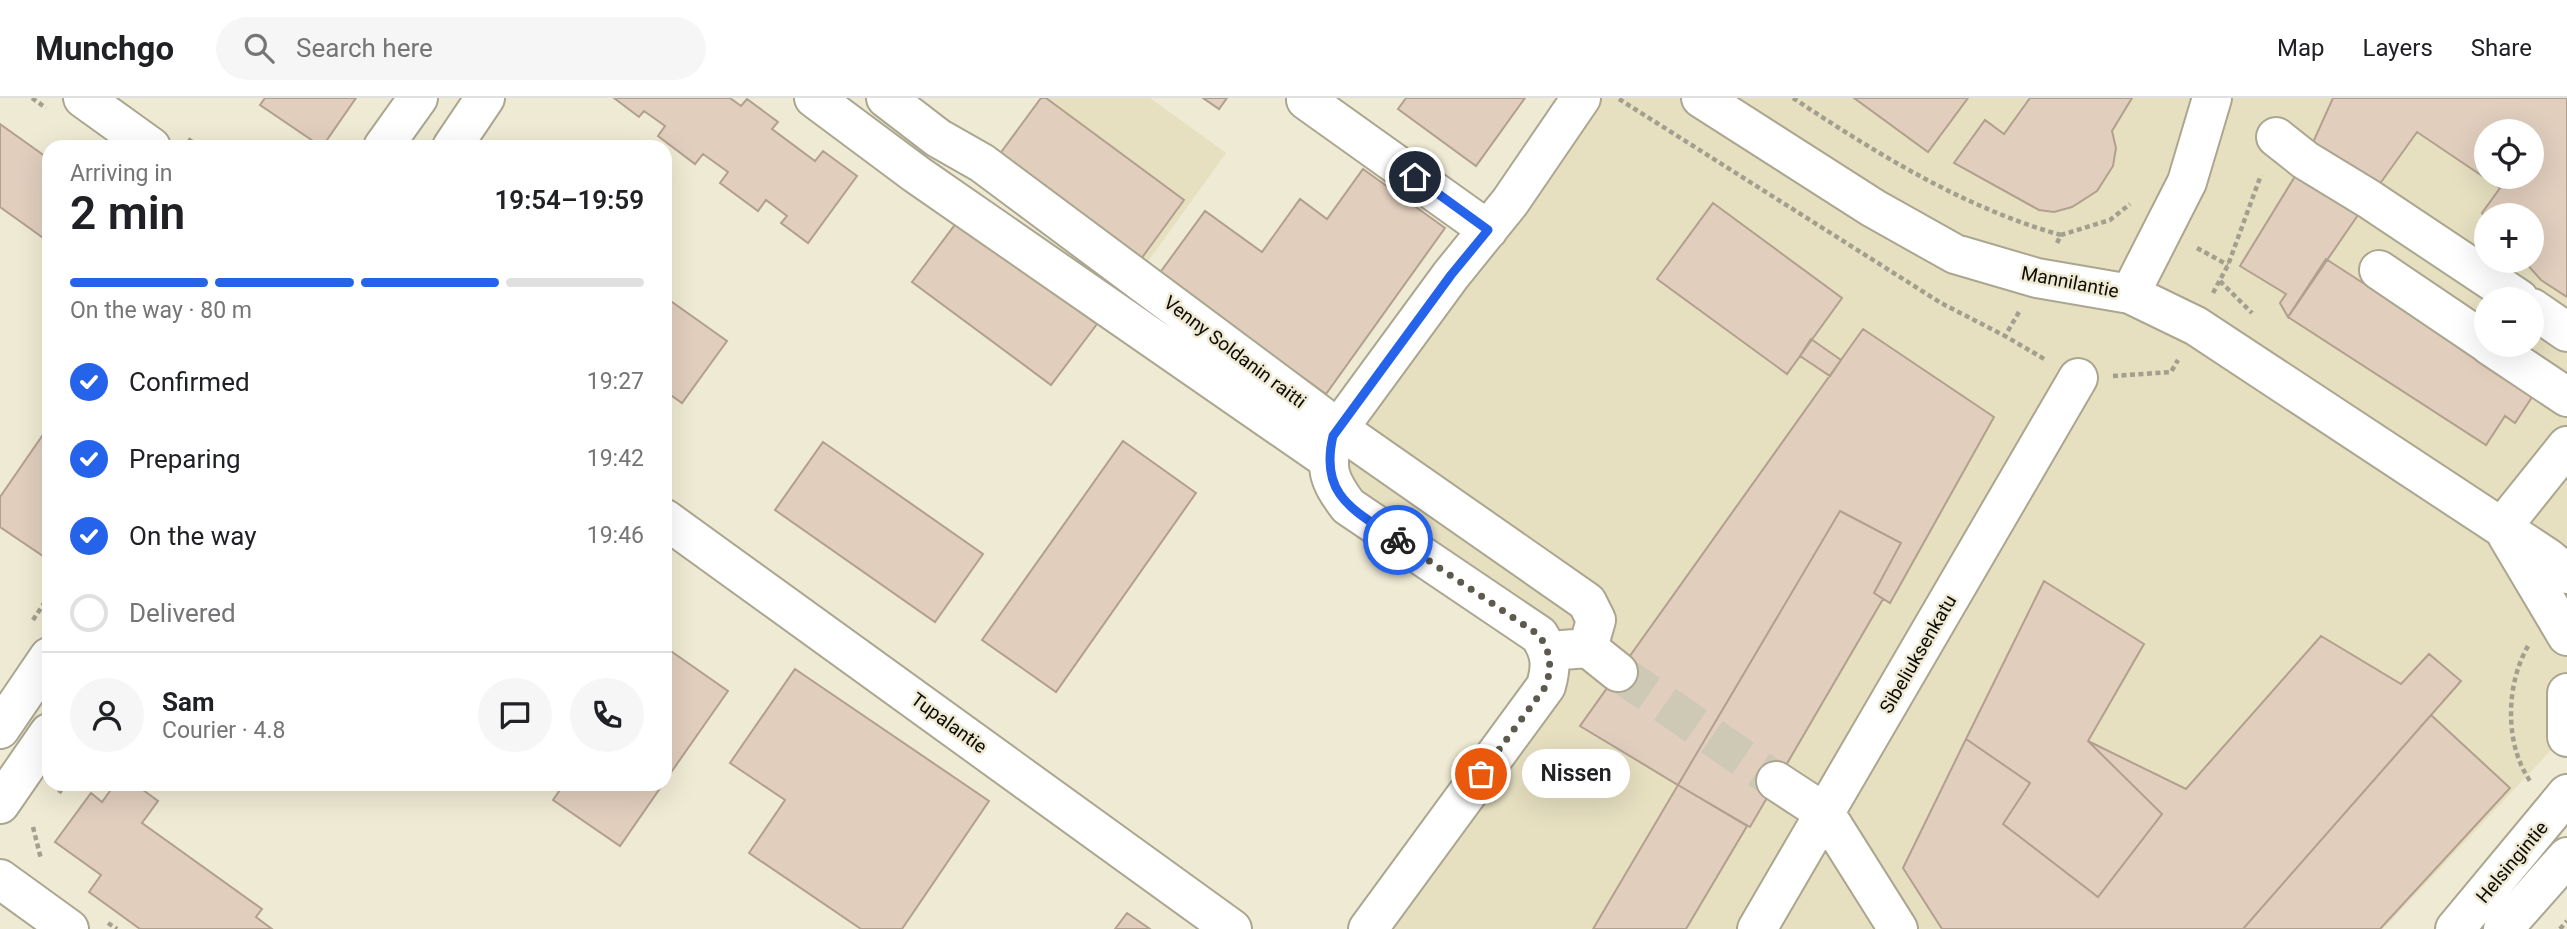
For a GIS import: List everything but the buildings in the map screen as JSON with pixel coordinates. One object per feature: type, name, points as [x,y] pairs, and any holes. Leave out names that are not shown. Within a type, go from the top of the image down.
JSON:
[{"type":"street","points":[[83,98],[141,140]]},
{"type":"street","points":[[388,140],[418,98]]},
{"type":"street","points":[[457,140],[485,98]]},
{"type":"street","name":"Venny Soldanin raitti","points":[[814,98],[916,174],[1333,444],[1587,602],[1596,620],[1588,648]]},
{"type":"street","name":"Venny Soldanin raitti","points":[[886,98],[938,138],[982,163],[1333,444]]},
{"type":"street","points":[[1368,929],[1546,686],[1551,670],[1549,650],[1539,635],[1348,506],[1331,483],[1333,444],[1451,275],[1488,230],[1581,98]]},
{"type":"street","name":"Mannilantie","points":[[1701,98],[1873,208],[1955,254],[2037,278],[2130,294],[2196,326],[2502,527],[2567,574]]},
{"type":"street","points":[[2130,294],[2187,182],[2212,98]]},
{"type":"street","points":[[1306,100],[1488,230]]},
{"type":"street","points":[[2276,137],[2305,160],[2501,287]]},
{"type":"street","points":[[2379,270],[2474,334]]},
{"type":"street","points":[[2544,316],[2567,332]]},
{"type":"street","points":[[2507,357],[2567,397]]},
{"type":"street","name":"Sibeliuksenkatu","points":[[1757,929],[2078,378]]},
{"type":"street","points":[[2502,527],[2567,446]]},
{"type":"street","name":"Tupalantie","points":[[672,524],[1232,929]]},
{"type":"street","name":"Mannilantie","points":[[2502,527],[2549,639]]},
{"type":"street","points":[[1549,650],[1588,648],[1618,672]]},
{"type":"street","points":[[0,729],[42,667]]},
{"type":"street","points":[[2567,693],[2567,737]]},
{"type":"street","points":[[0,804],[42,743]]},
{"type":"street","points":[[1776,781],[1825,813],[1898,929]]},
{"type":"street","name":"Helsingintie","points":[[2455,929],[2550,789]]},
{"type":"street","name":"Helsingintie","points":[[2503,929],[2567,857]]},
{"type":"street","points":[[0,879],[69,929]]},
{"type":"path","points":[[1618,98],[1941,303],[2005,336]]},
{"type":"path","points":[[1793,98],[1871,149],[1959,196],[2028,226],[2061,235]]},
{"type":"path","points":[[2078,378],[2171,372],[2228,265],[2276,137]]},
{"type":"path","points":[[2549,639],[2519,662],[2511,715],[2522,770],[2550,789]]},
{"type":"path","points":[[2560,929],[2567,920]]},
{"type":"shaded area","points":[[1041,98],[1150,98],[1226,153],[1144,267],[995,161]]},
{"type":"shaded area","points":[[1581,98],[2567,98],[2567,693],[2553,748],[2383,929],[1384,929],[1551,670],[1348,506],[1333,436]]},
{"type":"tunnel","points":[[1618,672],[1776,781]]},
{"type":"way so far","points":[[1398,540],[1539,635],[1549,650],[1551,670],[1546,686],[1481,774]]},
{"type":"place","name":"Nissen","points":[[1481,774]]},
{"type":"route","points":[[1398,540],[1348,506],[1331,483],[1328,459],[1333,436],[1451,275],[1488,230],[1415,177]]}]
